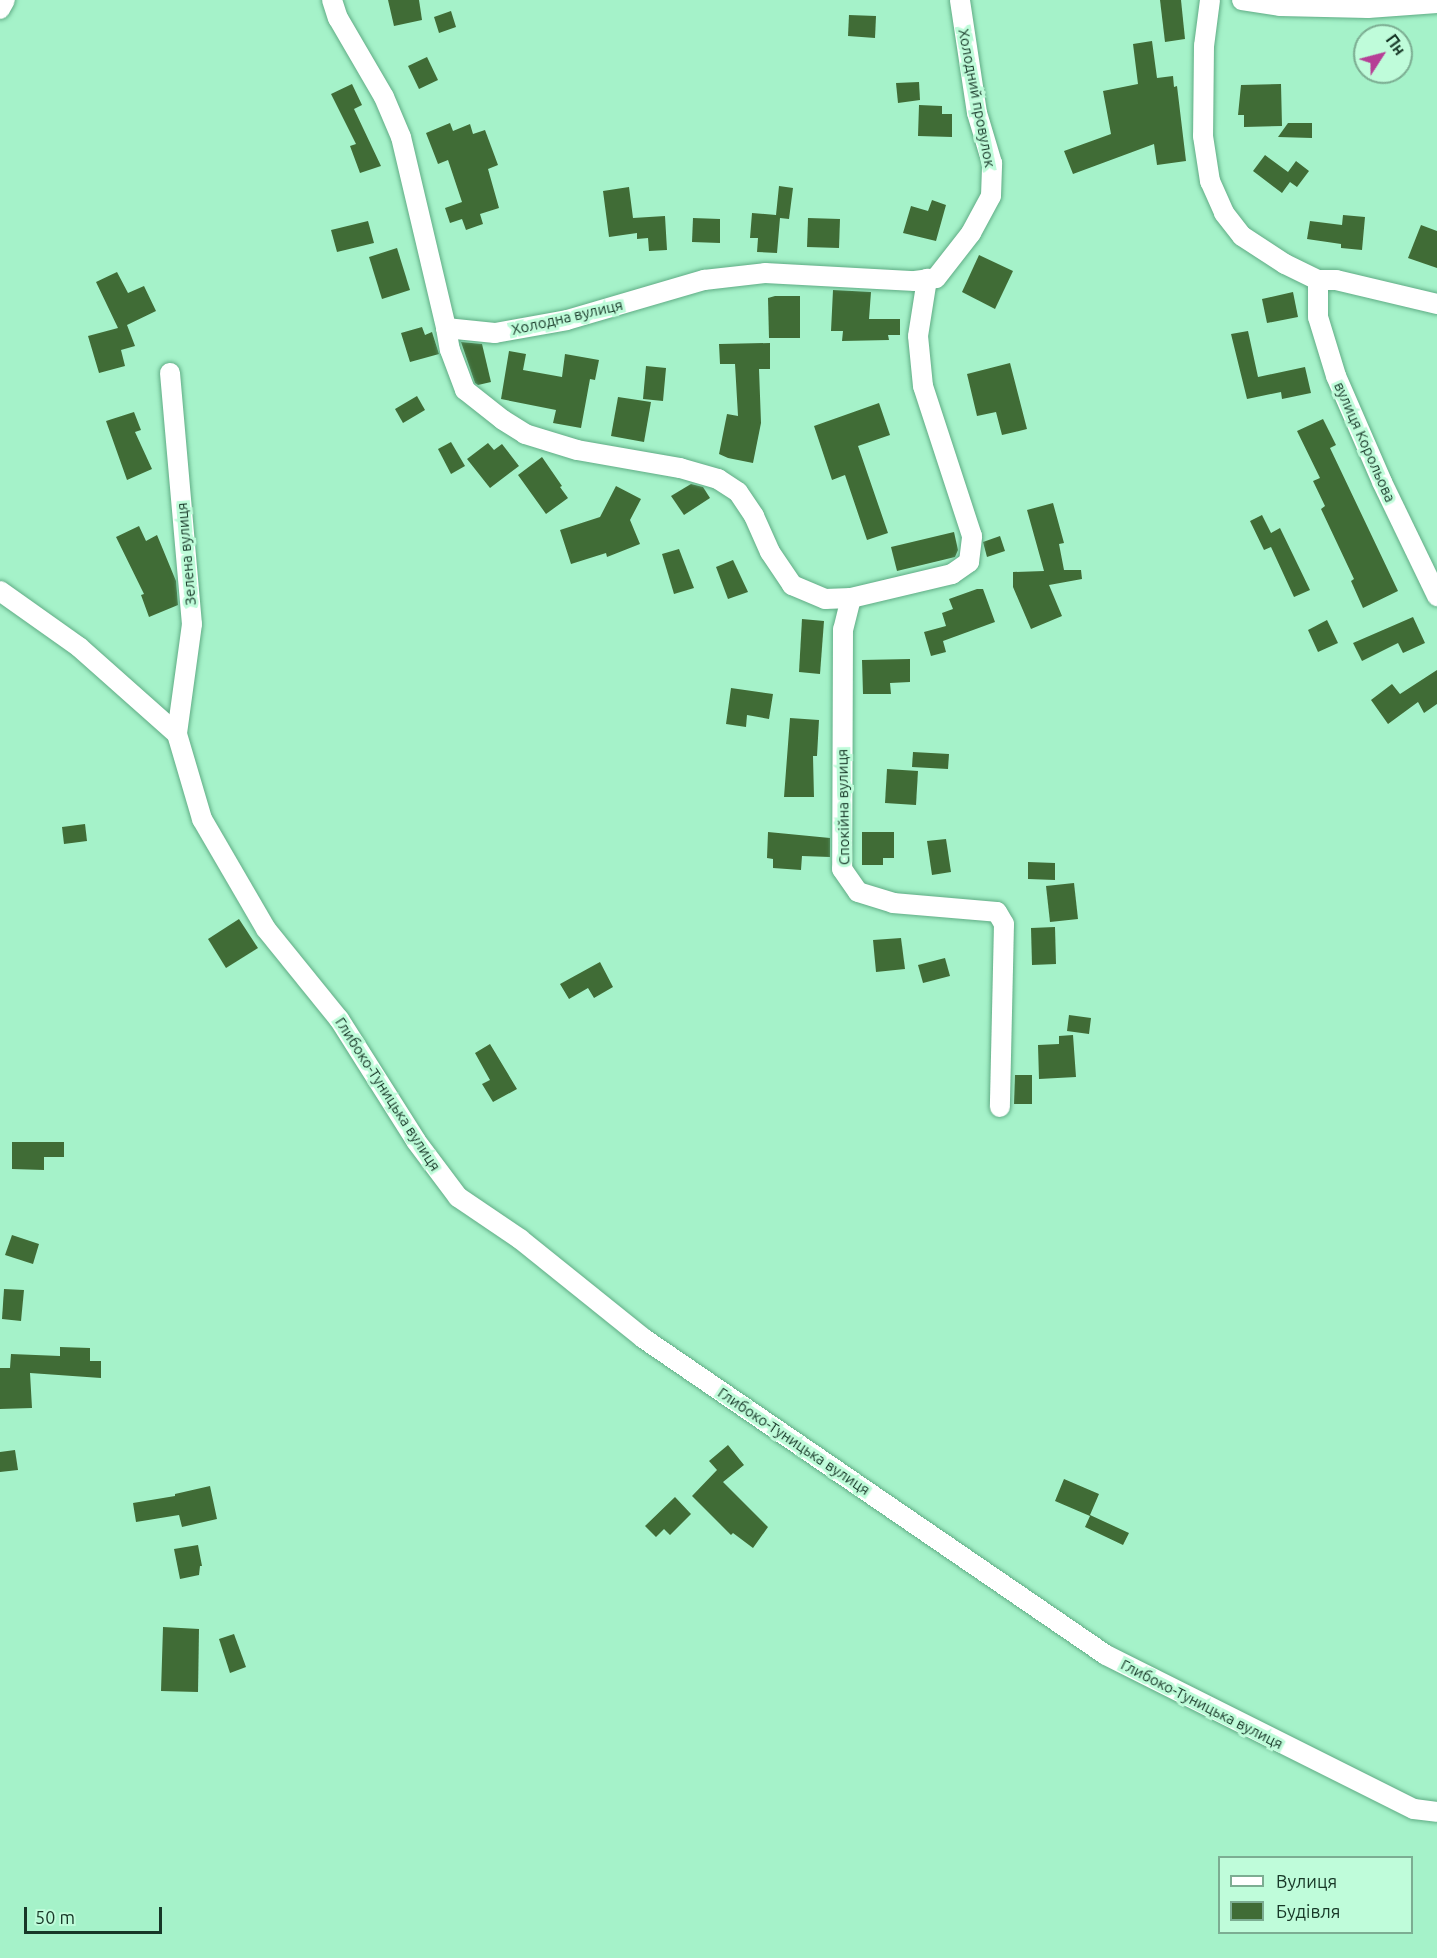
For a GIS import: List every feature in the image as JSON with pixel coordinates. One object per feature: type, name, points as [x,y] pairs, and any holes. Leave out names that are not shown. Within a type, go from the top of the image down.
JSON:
[{"type":"street","points":[[0,9],[5,0]]},
{"type":"street","points":[[332,0],[338,18],[384,97],[401,137],[450,350],[465,390],[525,434],[577,450],[680,468],[718,479],[738,492],[754,516],[770,552],[792,585],[825,599],[851,598],[952,574],[969,562],[972,536],[923,386],[918,336],[927,279]]},
{"type":"street","name":"Холодний провулок","points":[[927,279],[936,278],[971,233],[991,196],[992,163],[977,113],[960,0]]},
{"type":"street","points":[[1210,0],[1204,46],[1203,136],[1210,181],[1224,213],[1242,236],[1285,264],[1318,280],[1336,280],[1437,304]]},
{"type":"street","points":[[1242,0],[1280,6],[1368,8],[1437,3]]},
{"type":"street","name":"Холодна вулиця","points":[[446,328],[495,333],[567,320],[705,280],[765,273],[893,280],[927,279]]},
{"type":"street","name":"вулиця Корольова","points":[[1318,280],[1318,317],[1336,376],[1382,482],[1437,596]]},
{"type":"street","name":"Зелена вулиця","points":[[170,373],[192,624],[177,734],[202,819],[266,929]]},
{"type":"street","points":[[0,591],[79,647],[177,734]]},
{"type":"street","name":"Спокійна вулиця","points":[[851,598],[843,629],[842,869],[858,892],[893,903],[997,912],[1004,924],[1000,1107]]},
{"type":"street","name":"Глибоко-Туницька вулиця","points":[[266,929],[339,1019],[416,1141],[458,1197],[520,1239],[643,1338],[1106,1655],[1414,1809],[1437,1812]]},
{"type":"building","points":[[388,0],[419,0],[422,20],[394,26]]},
{"type":"building","points":[[1160,0],[1181,0],[1185,39],[1165,42]]},
{"type":"building","points":[[451,11],[456,27],[439,33],[434,17]]},
{"type":"building","points":[[849,15],[876,16],[875,38],[848,36]]},
{"type":"building","points":[[1152,41],[1157,78],[1173,76],[1174,87],[1177,86],[1186,161],[1157,165],[1154,144],[1073,174],[1064,151],[1111,134],[1103,91],[1138,84],[1133,44]]},
{"type":"building","points":[[427,57],[438,80],[419,89],[408,66]]},
{"type":"building","points":[[919,82],[920,100],[898,103],[896,83]]},
{"type":"building","points":[[352,84],[362,105],[354,109],[381,166],[360,173],[350,146],[356,144],[331,94]]},
{"type":"building","points":[[1281,84],[1282,126],[1244,127],[1244,115],[1238,115],[1241,85]]},
{"type":"building","points":[[919,105],[942,106],[942,114],[952,114],[952,137],[918,136]]},
{"type":"building","points":[[450,123],[453,131],[470,124],[473,134],[485,130],[498,165],[488,169],[499,208],[480,214],[483,224],[466,230],[462,219],[450,223],[445,208],[462,202],[448,160],[438,164],[426,133]]},
{"type":"building","points":[[1288,123],[1312,123],[1312,138],[1278,137]]},
{"type":"building","points":[[1265,155],[1288,172],[1296,161],[1309,171],[1297,187],[1290,182],[1282,193],[1253,171]]},
{"type":"building","points":[[779,186],[793,188],[789,219],[780,218],[777,253],[757,252],[758,238],[750,238],[752,213],[776,215]]},
{"type":"building","points":[[629,187],[633,218],[665,216],[667,250],[649,251],[648,238],[637,239],[637,233],[609,237],[603,191]]},
{"type":"building","points":[[932,200],[946,205],[936,241],[903,233],[911,206],[928,211]]},
{"type":"building","points":[[1343,215],[1365,217],[1362,250],[1341,248],[1341,244],[1307,239],[1310,221],[1342,225]]},
{"type":"building","points":[[693,218],[720,219],[720,243],[692,242]]},
{"type":"building","points":[[808,218],[840,219],[839,248],[807,247]]},
{"type":"building","points":[[368,221],[374,243],[337,252],[331,230]]},
{"type":"building","points":[[1421,225],[1437,231],[1437,268],[1408,258]]},
{"type":"building","points":[[397,248],[410,290],[382,299],[369,257]]},
{"type":"building","points":[[979,255],[1013,271],[995,309],[962,292]]},
{"type":"building","points":[[117,272],[128,293],[144,286],[156,311],[127,325],[135,346],[121,350],[125,366],[99,373],[88,336],[118,328],[96,282]]},
{"type":"building","points":[[833,290],[871,292],[869,319],[900,319],[900,335],[888,335],[889,340],[842,341],[843,331],[831,331]]},
{"type":"building","points":[[1293,292],[1298,317],[1267,323],[1262,299]]},
{"type":"building","points":[[800,296],[800,338],[769,338],[768,298]]},
{"type":"building","points":[[422,327],[425,335],[432,332],[439,354],[410,362],[401,333]]},
{"type":"building","points":[[1248,331],[1258,377],[1305,367],[1311,393],[1282,399],[1281,392],[1247,399],[1231,334]]},
{"type":"building","points":[[461,342],[482,344],[491,382],[478,385],[475,383]]},
{"type":"building","points":[[770,343],[770,369],[759,369],[761,423],[753,463],[728,458],[719,454],[727,414],[738,416],[735,364],[720,364],[719,344]]},
{"type":"building","points":[[509,351],[526,354],[523,370],[562,377],[565,354],[599,360],[595,380],[590,379],[581,428],[553,423],[556,410],[501,399]]},
{"type":"building","points":[[1010,363],[1027,429],[1002,435],[996,412],[977,416],[967,374]]},
{"type":"building","points":[[646,366],[666,368],[663,401],[643,399]]},
{"type":"building","points":[[417,396],[425,410],[403,423],[395,409]]},
{"type":"building","points":[[618,397],[651,402],[644,442],[611,436]]},
{"type":"building","points":[[879,403],[890,435],[858,446],[888,533],[867,540],[845,475],[832,480],[814,426]]},
{"type":"building","points":[[134,412],[141,430],[135,432],[152,469],[127,480],[106,421]]},
{"type":"building","points":[[1323,419],[1336,445],[1330,448],[1398,591],[1363,608],[1351,581],[1354,579],[1321,509],[1325,506],[1313,481],[1320,478],[1297,431]]},
{"type":"building","points":[[451,442],[465,466],[451,474],[438,449]]},
{"type":"building","points":[[488,443],[494,450],[502,444],[519,466],[490,488],[467,459]]},
{"type":"building","points":[[542,457],[568,498],[546,514],[518,475]]},
{"type":"building","points":[[691,484],[703,487],[710,498],[684,515],[671,496]]},
{"type":"building","points":[[616,486],[641,499],[630,520],[640,544],[607,557],[606,553],[571,564],[560,530],[600,517]]},
{"type":"building","points":[[1053,503],[1064,543],[1059,544],[1064,570],[1081,570],[1082,579],[1049,585],[1062,616],[1031,629],[1013,587],[1013,572],[1044,571],[1027,510]]},
{"type":"building","points":[[1262,515],[1271,533],[1280,528],[1310,590],[1294,597],[1271,547],[1264,550],[1250,521]]},
{"type":"building","points":[[139,526],[146,541],[157,535],[176,581],[178,605],[149,617],[141,595],[144,594],[116,537]]},
{"type":"building","points":[[954,532],[958,550],[955,557],[897,571],[891,547]]},
{"type":"building","points":[[1000,536],[1005,551],[987,557],[983,542]]},
{"type":"building","points":[[679,549],[694,588],[674,594],[662,554]]},
{"type":"building","points":[[733,560],[748,592],[728,599],[716,567]]},
{"type":"building","points":[[983,589],[995,622],[943,641],[946,652],[931,656],[924,632],[946,626],[942,613],[953,609],[949,599]]},
{"type":"building","points":[[1413,617],[1425,643],[1403,653],[1398,643],[1362,661],[1353,643]]},
{"type":"building","points":[[802,619],[824,621],[820,674],[799,672]]},
{"type":"building","points":[[1327,620],[1338,643],[1318,652],[1308,630]]},
{"type":"building","points":[[910,659],[910,682],[890,683],[891,694],[863,694],[862,660]]},
{"type":"building","points":[[1437,670],[1437,704],[1424,713],[1418,702],[1388,724],[1371,700],[1392,684],[1400,694]]},
{"type":"building","points":[[731,688],[773,694],[769,719],[747,715],[746,727],[726,724]]},
{"type":"building","points":[[790,718],[819,720],[817,756],[813,756],[814,797],[784,797]]},
{"type":"building","points":[[913,752],[949,754],[948,769],[912,767]]},
{"type":"building","points":[[887,769],[918,771],[916,805],[885,803]]},
{"type":"building","points":[[85,824],[87,841],[64,844],[62,827]]},
{"type":"building","points":[[768,832],[830,838],[830,857],[802,856],[801,870],[773,868],[773,859],[767,858]]},
{"type":"building","points":[[862,832],[894,832],[894,858],[883,858],[883,865],[862,865]]},
{"type":"building","points":[[946,839],[951,872],[932,875],[927,841]]},
{"type":"building","points":[[1028,862],[1055,863],[1055,880],[1028,879]]},
{"type":"building","points":[[1074,883],[1078,919],[1050,922],[1046,886]]},
{"type":"building","points":[[239,919],[258,948],[226,968],[208,939]]},
{"type":"building","points":[[1055,927],[1056,964],[1032,965],[1031,928]]},
{"type":"building","points":[[901,938],[905,969],[876,972],[873,940]]},
{"type":"building","points":[[945,958],[950,976],[923,983],[918,965]]},
{"type":"building","points":[[600,962],[613,987],[594,998],[588,988],[569,999],[560,984]]},
{"type":"building","points":[[1069,1015],[1091,1018],[1089,1034],[1067,1031]]},
{"type":"building","points":[[1073,1035],[1076,1077],[1039,1079],[1038,1045],[1059,1044],[1059,1036]]},
{"type":"building","points":[[490,1044],[517,1089],[493,1102],[482,1084],[490,1080],[475,1053]]},
{"type":"building","points":[[1015,1075],[1032,1075],[1032,1104],[1014,1104]]},
{"type":"building","points":[[12,1142],[64,1142],[64,1157],[44,1157],[44,1170],[12,1169]]},
{"type":"building","points":[[12,1235],[39,1244],[33,1264],[5,1255]]},
{"type":"building","points":[[4,1289],[24,1290],[21,1321],[2,1319]]},
{"type":"building","points":[[60,1347],[90,1348],[90,1361],[101,1361],[101,1378],[30,1373],[32,1408],[0,1409],[0,1368],[10,1368],[11,1354],[60,1356]]},
{"type":"building","points":[[728,1445],[744,1465],[723,1482],[768,1527],[753,1548],[733,1533],[731,1535],[692,1496],[717,1470],[709,1461]]},
{"type":"building","points":[[15,1450],[18,1470],[0,1472],[0,1452]]},
{"type":"building","points":[[1064,1479],[1099,1494],[1090,1515],[1129,1533],[1123,1545],[1085,1527],[1090,1516],[1055,1501]]},
{"type":"building","points":[[210,1486],[217,1519],[182,1527],[179,1515],[136,1522],[133,1503],[175,1496],[175,1494]]},
{"type":"building","points":[[675,1497],[691,1514],[670,1535],[664,1529],[656,1537],[645,1526]]},
{"type":"building","points":[[198,1545],[202,1566],[200,1566],[199,1575],[180,1579],[174,1549]]},
{"type":"building","points":[[163,1627],[199,1629],[198,1692],[161,1691]]},
{"type":"building","points":[[234,1634],[246,1667],[230,1673],[219,1639]]}]
